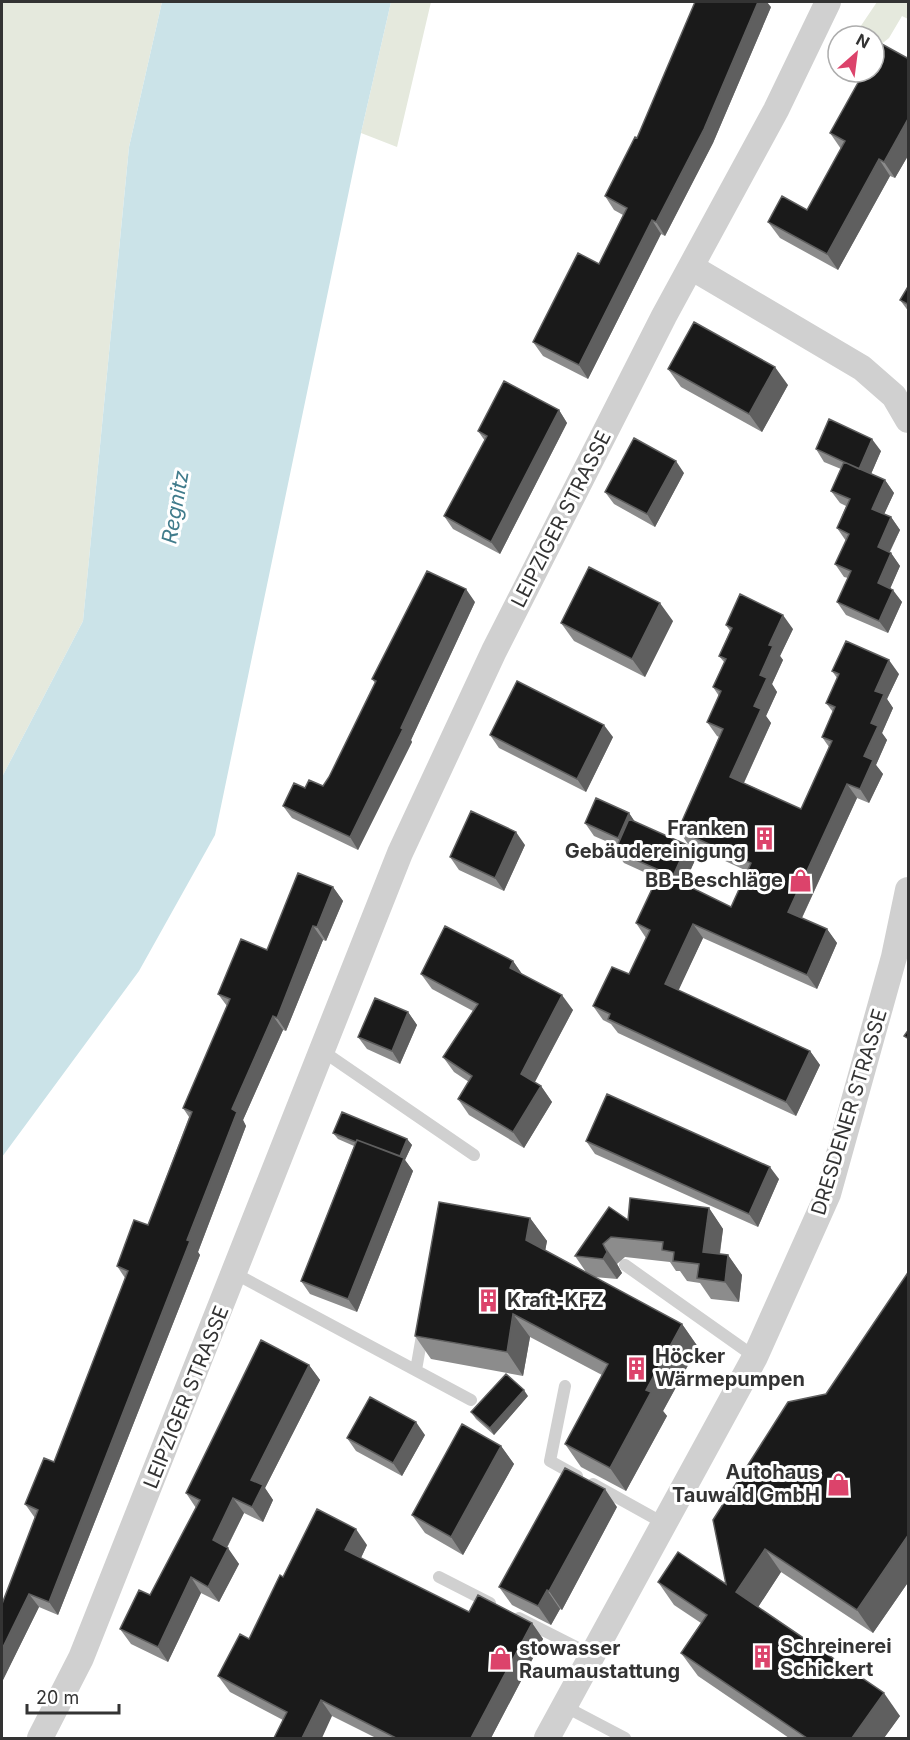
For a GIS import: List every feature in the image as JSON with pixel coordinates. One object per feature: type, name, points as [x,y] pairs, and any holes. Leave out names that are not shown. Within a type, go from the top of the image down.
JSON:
[{"type":"street","name":"LEIPZIGER STRASSE","points":[[40,1738],[81,1658],[400,853],[494,651],[691,267],[776,110],[828,2]]},
{"type":"street","points":[[691,267],[862,368],[894,396],[909,420]]},
{"type":"street","name":"DRESDENER STRASSE","points":[[547,1738],[666,1524],[755,1357],[828,1194],[885,992],[909,890]]},
{"type":"lane","points":[[321,1050],[474,1155]]},
{"type":"lane","points":[[625,1265],[755,1357]]},
{"type":"lane","points":[[234,1273],[471,1400]]},
{"type":"lane","points":[[416,1370],[425,1316]]},
{"type":"lane","points":[[565,1386],[550,1461],[666,1524]]},
{"type":"lane","points":[[439,1577],[592,1655]]},
{"type":"lane","points":[[564,1706],[625,1738]]},
{"type":"shaded area","points":[[2,2],[162,2],[129,147],[83,621],[2,777]]},
{"type":"shaded area","points":[[391,2],[431,2],[397,147],[361,133]]},
{"type":"shaded area","points":[[877,2],[908,2],[908,19],[902,16],[886,40],[886,24],[862,24]]},
{"type":"water","name":"Regnitz","points":[[162,2],[391,2],[361,133],[215,835],[139,971],[2,1157],[2,777],[83,621],[129,147]]},
{"type":"building","points":[[695,2],[758,2],[704,129],[656,222],[652,220],[579,365],[533,342],[578,253],[599,264],[627,208],[605,196],[635,137],[637,138]]},
{"type":"building","points":[[886,46],[909,59],[909,117],[884,162],[879,159],[827,254],[768,222],[782,196],[807,210],[845,141],[830,133],[857,84],[886,84]]},
{"type":"building","points":[[909,285],[909,305],[900,300]]},
{"type":"building","points":[[694,322],[775,367],[749,414],[668,369]]},
{"type":"building","points":[[504,381],[559,410],[491,542],[444,516],[487,436],[478,431]]},
{"type":"building","points":[[829,419],[872,439],[859,469],[816,449]]},
{"type":"building","points":[[634,438],[676,461],[647,514],[605,492]]},
{"type":"building","points":[[844,462],[885,480],[872,509],[891,517],[878,547],[891,553],[878,583],[893,590],[879,621],[837,602],[851,571],[835,564],[849,534],[837,528],[850,499],[831,491]]},
{"type":"building","points":[[589,567],[660,603],[632,659],[561,623]]},
{"type":"building","points":[[427,571],[466,589],[401,728],[403,729],[350,837],[283,806],[294,783],[305,788],[309,780],[323,786],[329,777],[376,681],[372,679]]},
{"type":"building","points":[[740,594],[783,615],[769,645],[773,646],[760,675],[767,678],[754,706],[761,709],[730,777],[801,809],[832,741],[822,737],[835,707],[826,703],[839,674],[832,671],[846,641],[889,660],[875,691],[884,694],[871,723],[878,726],[864,756],[873,760],[860,789],[847,784],[788,912],[827,929],[807,975],[693,924],[665,984],[810,1051],[786,1102],[608,1019],[610,1014],[593,1006],[612,967],[629,974],[650,930],[636,923],[660,872],[731,907],[751,863],[678,830],[723,729],[707,722],[721,691],[713,687],[726,659],[719,656],[732,628],[726,625]]},
{"type":"building","points":[[517,681],[604,725],[577,779],[490,735]]},
{"type":"building","points":[[596,798],[629,813],[618,838],[585,823]]},
{"type":"building","points":[[471,811],[516,832],[495,878],[450,857]]},
{"type":"building","points":[[629,819],[687,845],[673,876],[615,851]]},
{"type":"building","points":[[298,873],[333,887],[317,927],[313,926],[277,1018],[273,1016],[232,1109],[237,1112],[187,1240],[190,1241],[49,1602],[29,1594],[2,1649],[2,1604],[38,1510],[25,1504],[44,1458],[54,1462],[128,1271],[117,1266],[134,1220],[148,1225],[192,1112],[183,1108],[230,999],[218,994],[241,939],[267,950]]},
{"type":"building","points":[[445,926],[513,961],[510,968],[562,995],[521,1074],[541,1086],[513,1132],[458,1099],[472,1076],[443,1057],[478,1004],[421,974]]},
{"type":"building","points":[[375,998],[408,1012],[392,1051],[358,1037]]},
{"type":"building","points":[[909,1029],[909,1039],[904,1036]]},
{"type":"building","points":[[607,1094],[770,1167],[749,1214],[586,1141]]},
{"type":"building","points":[[342,1112],[407,1139],[400,1156],[333,1133]]},
{"type":"building","points":[[357,1140],[404,1158],[348,1299],[301,1281]]},
{"type":"building","points":[[630,1198],[709,1208],[703,1252],[728,1255],[725,1282],[697,1278],[699,1264],[673,1261],[674,1252],[662,1250],[663,1242],[611,1237],[603,1244],[607,1252],[603,1259],[575,1256],[609,1207],[628,1220]]},
{"type":"building","points":[[439,1202],[530,1218],[526,1240],[682,1324],[646,1390],[651,1392],[610,1468],[565,1444],[608,1364],[513,1314],[507,1352],[415,1336]]},
{"type":"building","points":[[909,1271],[909,1534],[857,1610],[765,1549],[736,1592],[884,1693],[852,1738],[807,1738],[681,1653],[707,1615],[658,1582],[678,1552],[726,1584],[713,1520],[788,1402],[826,1394]]},
{"type":"building","points":[[261,1340],[309,1365],[251,1480],[263,1485],[252,1507],[233,1498],[213,1540],[228,1548],[208,1587],[191,1577],[158,1647],[120,1629],[139,1590],[150,1595],[200,1500],[186,1493]]},
{"type":"building","points":[[506,1374],[524,1390],[490,1428],[471,1412]]},
{"type":"building","points":[[370,1397],[416,1422],[393,1463],[347,1438]]},
{"type":"building","points":[[462,1424],[501,1446],[451,1537],[412,1515]]},
{"type":"building","points":[[565,1468],[605,1489],[549,1591],[547,1590],[538,1606],[499,1587]]},
{"type":"building","points":[[317,1509],[356,1529],[345,1550],[469,1612],[478,1595],[532,1623],[471,1738],[396,1738],[321,1700],[302,1738],[274,1738],[287,1712],[218,1676],[240,1634],[249,1639],[280,1575],[283,1577]]},
{"type":"place","name":"Franken Gebäudereinigung","points":[[764,839]]},
{"type":"place","name":"BB-Beschläge","points":[[801,880]]},
{"type":"place","name":"Kraft-KFZ","points":[[489,1300]]},
{"type":"place","name":"Höcker Wärmepumpen","points":[[637,1368]]},
{"type":"place","name":"Autohaus Tauwald GmbH","points":[[838,1484]]},
{"type":"place","name":"Schreinerei Schickert","points":[[762,1657]]},
{"type":"place","name":"stowasser Raumaustattung","points":[[501,1659]]}]
